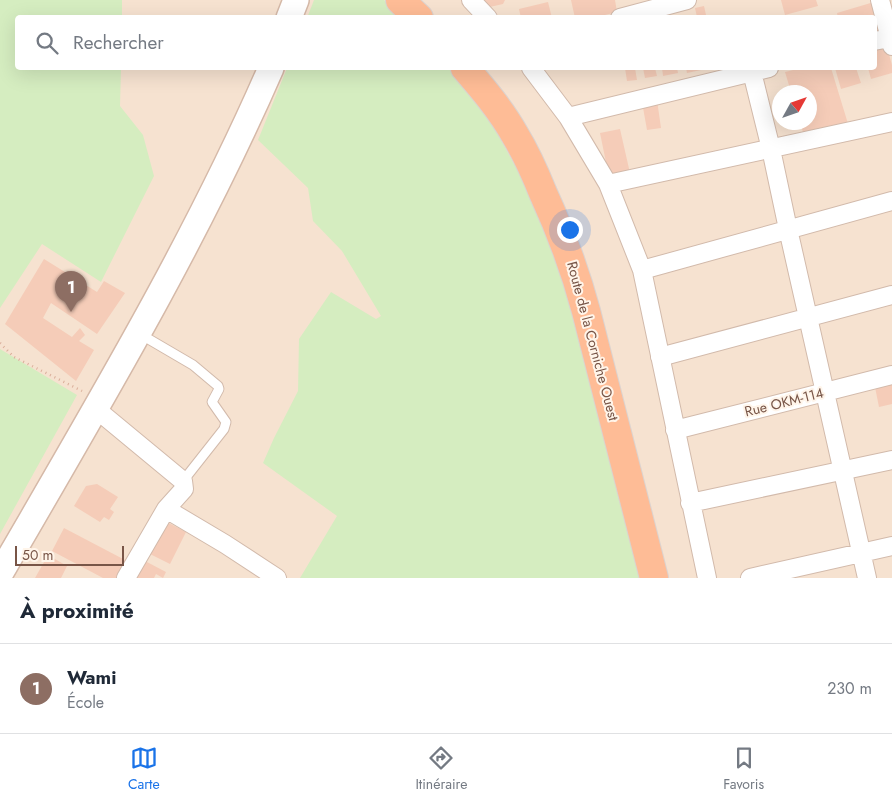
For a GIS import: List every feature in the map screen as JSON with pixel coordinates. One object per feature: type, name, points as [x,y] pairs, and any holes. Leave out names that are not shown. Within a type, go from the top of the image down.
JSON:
[{"type":"highway","points":[[400,0],[416,15]]},
{"type":"highway","points":[[423,0],[437,15]]},
{"type":"highway","name":"Route de la Corniche Ouest","points":[[467,70],[494,102],[516,135],[567,248],[586,311],[654,578]]},
{"type":"highway","name":"Route de la Corniche Ouest","points":[[486,70],[520,115],[540,151],[560,190],[588,257],[670,578]]},
{"type":"main road","points":[[0,574],[98,405],[212,195],[270,70]]},
{"type":"street","points":[[471,0],[485,15]]},
{"type":"street","points":[[631,15],[687,0]]},
{"type":"street","points":[[880,0],[885,42]]},
{"type":"street","points":[[533,70],[568,117],[608,184],[642,270],[707,578]]},
{"type":"street","points":[[568,117],[760,70]]},
{"type":"street","points":[[752,72],[771,148],[867,578]]},
{"type":"street","points":[[608,184],[892,122]]},
{"type":"street","points":[[642,270],[892,200]]},
{"type":"street","points":[[660,357],[892,295]]},
{"type":"street","name":"Rue OKM-114","points":[[676,430],[892,375]]},
{"type":"street","points":[[98,405],[183,481],[184,488],[166,509],[126,578]]},
{"type":"street","points":[[690,503],[892,460]]},
{"type":"street","points":[[166,509],[277,578]]},
{"type":"street","points":[[750,578],[892,546]]},
{"type":"lane","points":[[138,333],[193,365],[218,386],[219,389],[212,402],[226,422],[224,429],[183,481]]},
{"type":"path","points":[[0,343],[14,357],[98,405]]},
{"type":"shaded area","points":[[0,0],[892,0],[892,578],[0,578]]},
{"type":"green space","points":[[0,0],[122,0],[122,15],[15,15],[15,70],[121,70],[120,106],[143,135],[154,176],[101,282],[42,244],[0,308]]},
{"type":"green space","points":[[314,0],[384,0],[402,15],[308,15]]},
{"type":"green space","points":[[286,70],[450,70],[486,113],[535,202],[570,289],[641,578],[300,578],[337,516],[263,463],[298,391],[299,339],[331,292],[376,319],[381,316],[342,251],[313,221],[308,188],[258,140]]},
{"type":"green space","points":[[0,349],[77,395],[0,534]]},
{"type":"building","points":[[478,0],[505,0],[503,4],[485,8]]},
{"type":"building","points":[[571,0],[615,0],[617,12],[605,15],[574,15]]},
{"type":"building","points":[[781,0],[816,0],[818,6],[785,15]]},
{"type":"building","points":[[548,2],[551,15],[520,15],[519,9]]},
{"type":"building","points":[[874,2],[884,31],[877,33],[877,15],[837,15],[837,13]]},
{"type":"building","points":[[704,6],[706,15],[697,15],[695,8]]},
{"type":"building","points":[[886,44],[892,65],[892,73],[871,79],[869,70],[877,70],[877,46]]},
{"type":"building","points":[[625,70],[635,70],[637,80],[627,81]]},
{"type":"building","points":[[643,70],[656,70],[657,76],[645,78]]},
{"type":"building","points":[[662,70],[677,70],[678,73],[663,76]]},
{"type":"building","points":[[686,70],[701,70],[687,73]]},
{"type":"building","points":[[793,70],[832,70],[849,127],[805,139],[802,130],[817,130],[817,85],[789,85],[785,72]]},
{"type":"building","points":[[836,70],[857,70],[861,83],[841,89]]},
{"type":"building","points":[[657,100],[661,128],[647,130],[642,102]]},
{"type":"building","points":[[620,129],[630,173],[609,177],[600,133]]},
{"type":"building","points":[[44,259],[97,292],[104,281],[125,293],[97,334],[51,303],[43,318],[72,337],[80,328],[85,335],[79,341],[94,350],[76,381],[5,324]]},
{"type":"building","points":[[892,380],[892,404],[879,407],[874,382]]},
{"type":"building","points":[[97,484],[118,497],[110,509],[114,512],[109,520],[104,517],[100,522],[74,506],[86,486]]},
{"type":"building","points":[[163,520],[186,532],[170,564],[146,552]]},
{"type":"building","points":[[64,528],[125,560],[116,578],[103,578],[52,551]]},
{"type":"building","points":[[48,555],[67,566],[61,578],[35,578]]},
{"type":"building","points":[[145,561],[166,572],[163,578],[156,574],[154,578],[136,578]]},
{"type":"place","name":"Wami","points":[[71,312]]}]
